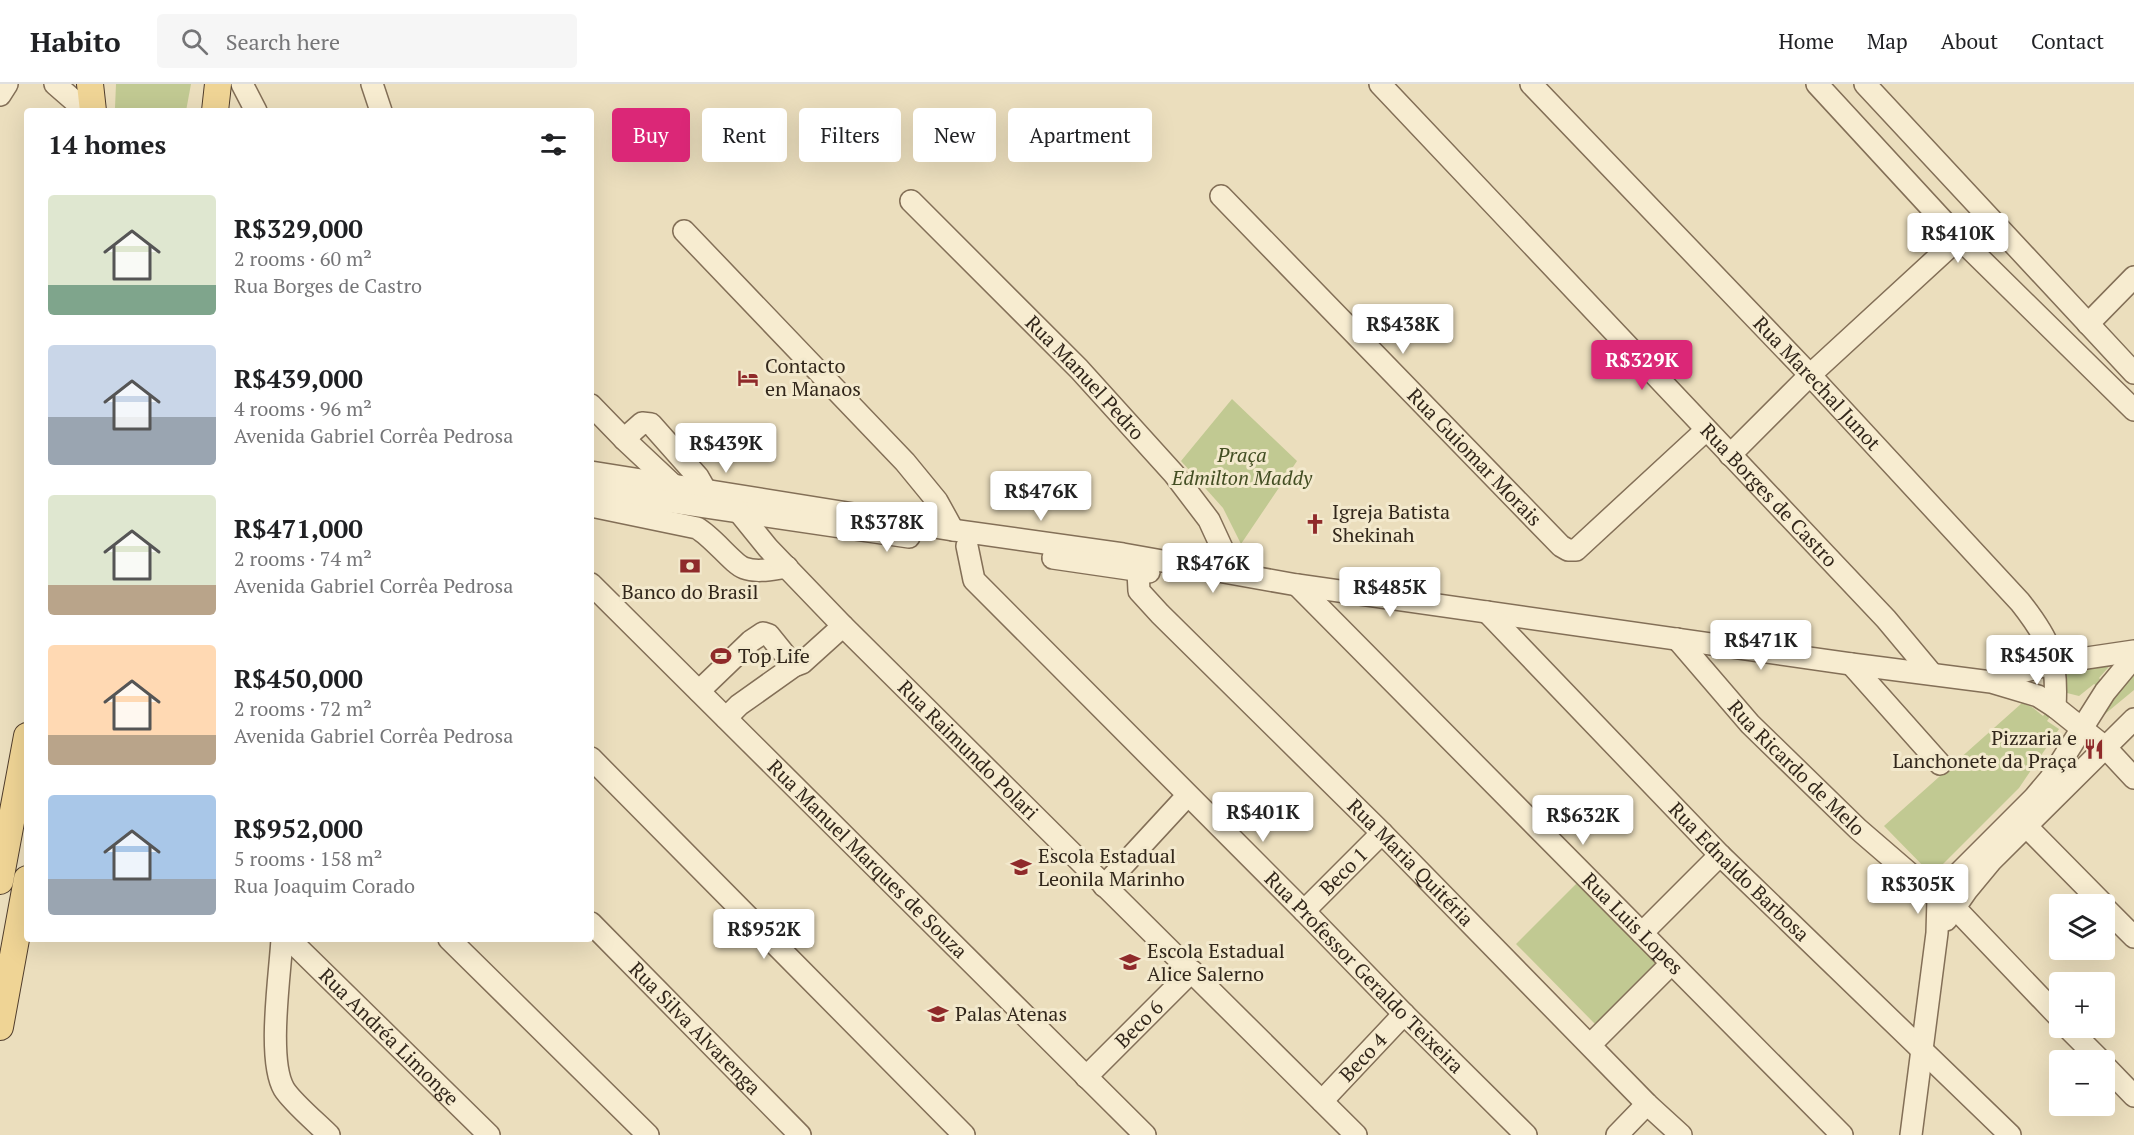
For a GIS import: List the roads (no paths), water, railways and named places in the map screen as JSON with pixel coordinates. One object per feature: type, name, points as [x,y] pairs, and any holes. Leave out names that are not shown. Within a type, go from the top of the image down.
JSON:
[{"type":"main road","points":[[90,84],[93,108]]},
{"type":"main road","points":[[215,108],[218,84]]},
{"type":"main road","points":[[0,881],[24,752]]},
{"type":"main road","points":[[0,1027],[24,895]]},
{"type":"street","points":[[0,95],[7,84]]},
{"type":"street","points":[[56,84],[83,108]]},
{"type":"street","points":[[242,84],[254,108]]},
{"type":"street","points":[[372,84],[380,108]]},
{"type":"street","name":"Rua Borges de Castro","points":[[1380,84],[1886,619],[1932,674]]},
{"type":"street","name":"Rua Marechal Junot","points":[[1531,84],[1810,375],[2020,602],[2042,629],[2051,648],[2056,684],[2055,707]]},
{"type":"street","points":[[1816,84],[1959,238],[2134,410]]},
{"type":"street","points":[[1865,84],[2134,373]]},
{"type":"street","name":"Rua Guiomar Morais","points":[[1221,196],[1561,546],[1568,550],[1576,550],[1706,430]]},
{"type":"street","name":"Rua Manuel Pedro","points":[[911,201],[1079,369],[1174,474],[1209,520],[1233,572]]},
{"type":"street","points":[[684,231],[905,462],[938,501],[953,530]]},
{"type":"street","points":[[1730,455],[1810,375],[1959,238]]},
{"type":"street","points":[[2088,324],[2134,277]]},
{"type":"street","points":[[594,408],[673,485]]},
{"type":"street","points":[[624,439],[642,423],[651,424],[698,477],[706,491]]},
{"type":"street","points":[[594,472],[953,530],[1123,554],[1297,585],[1991,682],[2038,696],[2055,707],[2105,747],[2134,778]]},
{"type":"street","points":[[594,490],[967,546],[1138,581],[1233,572]]},
{"type":"street","points":[[594,507],[697,528],[707,534],[742,568],[755,570],[787,567]]},
{"type":"street","name":"Rua Raimundo Polari","points":[[738,512],[843,626],[1356,1135]]},
{"type":"street","name":"Rua Professor Geraldo Teixeira","points":[[967,546],[974,580],[1526,1135]]},
{"type":"street","name":"Rua Maria Quitéria","points":[[1138,581],[1647,1104],[1681,1135]]},
{"type":"street","name":"Rua Luis Lopes","points":[[1297,585],[1842,1135]]},
{"type":"street","name":"Rua Manuel Marques de Souza","points":[[594,587],[1145,1135]]},
{"type":"street","name":"Rua Ednaldo Barbosa","points":[[1487,612],[1720,855],[2010,1135]]},
{"type":"street","points":[[726,718],[739,705],[794,666],[802,663],[843,626]]},
{"type":"street","points":[[699,691],[751,641],[763,633],[770,635],[794,666]]},
{"type":"street","name":"Rua Ricardo de Melo","points":[[1677,639],[1750,724],[1858,829],[1946,903],[2049,1007]]},
{"type":"street","points":[[1991,682],[2054,663],[2134,651]]},
{"type":"street","points":[[1911,1135],[1937,933],[1957,875],[2050,779],[2104,692],[2134,657]]},
{"type":"street","points":[[1851,664],[1940,764]]},
{"type":"street","points":[[1946,903],[2027,827],[2134,719]]},
{"type":"street","points":[[594,761],[964,1135]]},
{"type":"street","points":[[1104,886],[1187,796]]},
{"type":"street","points":[[2027,827],[2093,894]]},
{"type":"street","name":"Beco 1","points":[[1304,911],[1382,833]]},
{"type":"street","points":[[1642,933],[1720,855]]},
{"type":"street","points":[[2115,917],[2134,937]]},
{"type":"street","name":"Rua Silva Alvarenga","points":[[594,926],[800,1135]]},
{"type":"street","points":[[282,942],[275,1051],[277,1072],[285,1090],[329,1135]]},
{"type":"street","name":"Rua Andréa Limonge","points":[[292,942],[489,1135]]},
{"type":"street","points":[[452,942],[648,1135]]},
{"type":"street","points":[[1591,1044],[1671,964]]},
{"type":"street","name":"Beco 6","points":[[1086,1077],[1192,970]]},
{"type":"street","name":"Beco 4","points":[[1322,1101],[1404,1014]]},
{"type":"street","points":[[2078,1038],[2090,1050]]},
{"type":"street","points":[[2115,1076],[2134,1096]]},
{"type":"street","points":[[1617,1135],[1647,1104]]},
{"type":"place","name":"Contacto en Manaos","points":[[748,378]]},
{"type":"place","name":"Igreja Batista Shekinah","points":[[1315,524]]},
{"type":"place","name":"Banco do Brasil","points":[[690,566]]},
{"type":"place","name":"Top Life","points":[[721,656]]},
{"type":"place","name":"Pizzaria e Lanchonete da Praça","points":[[2094,749]]},
{"type":"place","name":"Escola Estadual Leonila Marinho","points":[[1021,867]]},
{"type":"place","name":"Escola Estadual Alice Salerno","points":[[1130,962]]},
{"type":"place","name":"Palas Atenas","points":[[938,1014]]},
{"type":"park label","name":"Praça Edmilton Maddy","points":[[1242,466]]}]
